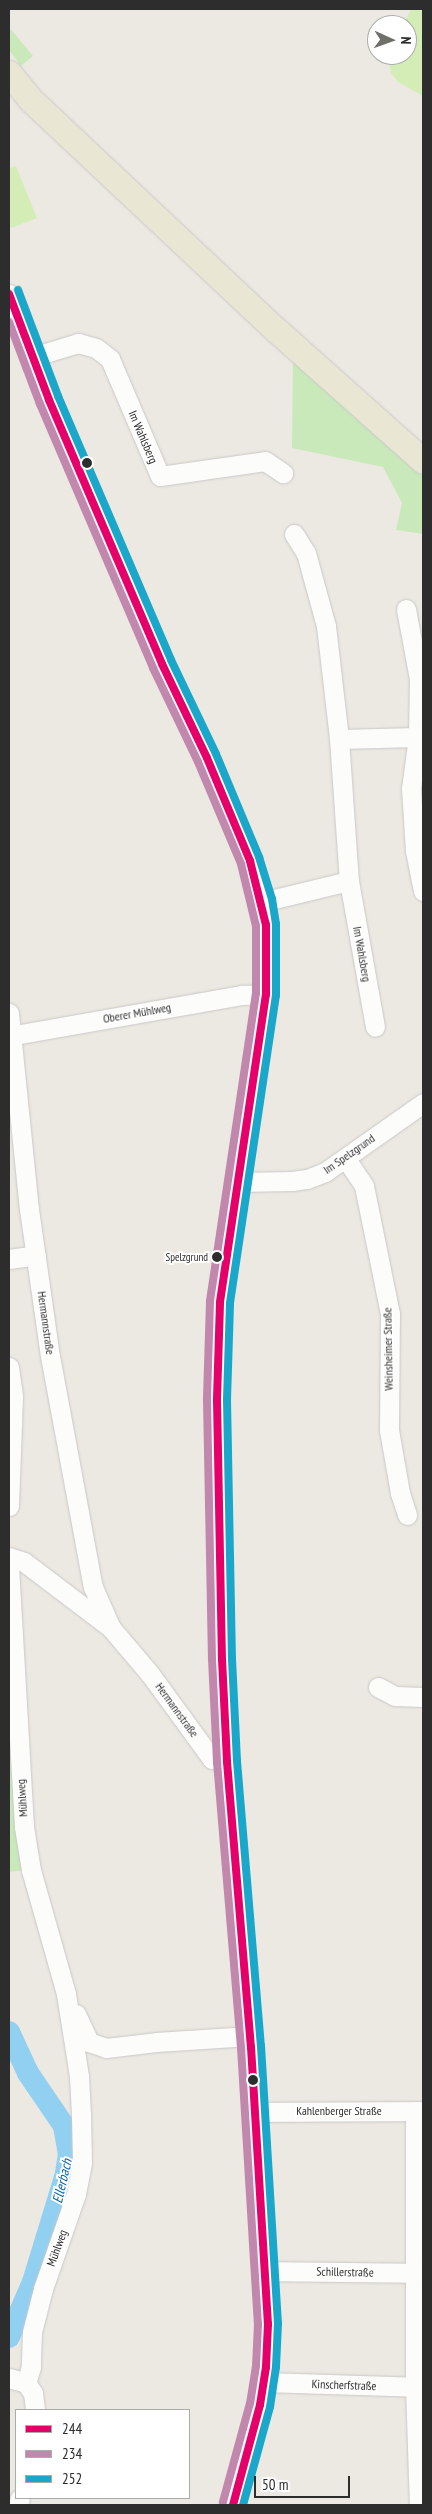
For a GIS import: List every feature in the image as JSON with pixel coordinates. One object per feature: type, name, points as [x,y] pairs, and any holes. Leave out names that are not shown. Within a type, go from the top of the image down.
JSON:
[{"type":"main road","points":[[9,73],[32,101],[246,302],[423,460]]},
{"type":"street","points":[[9,294],[32,357],[164,669],[236,826],[250,861],[262,902],[267,944],[266,994],[236,1182],[220,1303],[217,1400],[222,1659],[227,1762],[250,2036],[266,2271],[268,2344],[264,2382],[233,2505]]},
{"type":"street","name":"Im Wahlsberg","points":[[32,357],[78,343],[96,348],[110,359],[160,476],[265,461],[283,473]]},
{"type":"street","name":"Im Wahlsberg","points":[[294,534],[306,554],[326,626],[340,739],[350,881],[376,1027]]},
{"type":"street","points":[[406,609],[419,679],[418,737],[411,788],[415,851],[423,890]]},
{"type":"street","points":[[340,739],[418,737]]},
{"type":"street","points":[[262,902],[350,881]]},
{"type":"street","name":"Oberer Mühlweg","points":[[10,1036],[233,996],[266,994]]},
{"type":"street","name":"Hermannstraße","points":[[9,1013],[10,1036],[36,1255],[50,1356],[93,1587],[111,1628]]},
{"type":"street","name":"Im Spelzgrund","points":[[236,1182],[274,1183],[308,1179],[325,1172],[423,1103]]},
{"type":"street","name":"Weinsheimer Straße","points":[[346,1159],[364,1186],[390,1314],[389,1430],[400,1494],[407,1514]]},
{"type":"street","points":[[9,1260],[36,1255]]},
{"type":"street","points":[[9,1367],[13,1397],[9,1506]]},
{"type":"street","name":"Hermannstraße","points":[[9,1556],[24,1562],[111,1628],[150,1674],[212,1758],[227,1762]]},
{"type":"street","name":"Mühlweg","points":[[9,1566],[24,1827],[31,1870],[66,1994],[79,2076],[82,2163],[76,2194],[43,2288],[32,2332],[31,2367],[17,2380]]},
{"type":"street","points":[[378,1687],[395,1696],[423,1697]]},
{"type":"street","name":"Mühlweg","points":[[66,1994],[88,2042],[106,2048],[156,2042],[250,2036]]},
{"type":"street","points":[[419,2111],[419,2505]]},
{"type":"street","name":"Kahlenberger Straße","points":[[255,2112],[419,2111]]},
{"type":"street","name":"Schillerstraße","points":[[266,2271],[419,2273]]},
{"type":"street","points":[[17,2380],[33,2393],[35,2409]]},
{"type":"street","name":"Kinscherfstraße","points":[[264,2382],[419,2387]]},
{"type":"green space","points":[[411,9],[423,9],[423,96],[398,82],[391,73],[389,65],[417,65],[417,15],[408,15]]},
{"type":"green space","points":[[9,27],[33,56],[21,66],[9,50]]},
{"type":"green space","points":[[16,166],[37,218],[11,228],[9,221],[9,168]]},
{"type":"green space","points":[[293,360],[423,475],[423,534],[396,530],[402,503],[383,467],[292,448]]},
{"type":"green space","points":[[9,1641],[25,1870],[9,1872]]},
{"type":"waterway","name":"Ellerbach","points":[[9,2032],[28,2073],[64,2126],[69,2154],[66,2174],[33,2282],[9,2337]]},
{"type":"transit line","name":"252","points":[[18,290],[58,396],[171,660],[216,754],[259,857],[272,899],[276,924],[276,995],[230,1304],[227,1400],[232,1659],[237,1761],[261,2046],[278,2323],[276,2367],[270,2407],[243,2505]]},
{"type":"transit line","name":"244","points":[[9,294],[49,400],[162,664],[207,758],[250,861],[266,925],[266,994],[220,1303],[217,1400],[222,1659],[227,1762],[251,2047],[268,2324],[266,2367],[260,2405],[233,2505]]},
{"type":"transit line","name":"234","points":[[9,322],[40,404],[153,668],[198,762],[241,864],[256,926],[256,993],[210,1302],[207,1400],[212,1659],[217,1762],[241,2048],[258,2324],[256,2366],[250,2403],[223,2502]]},
{"type":"place","name":"Spelzgrund","points":[[217,1257]]}]
